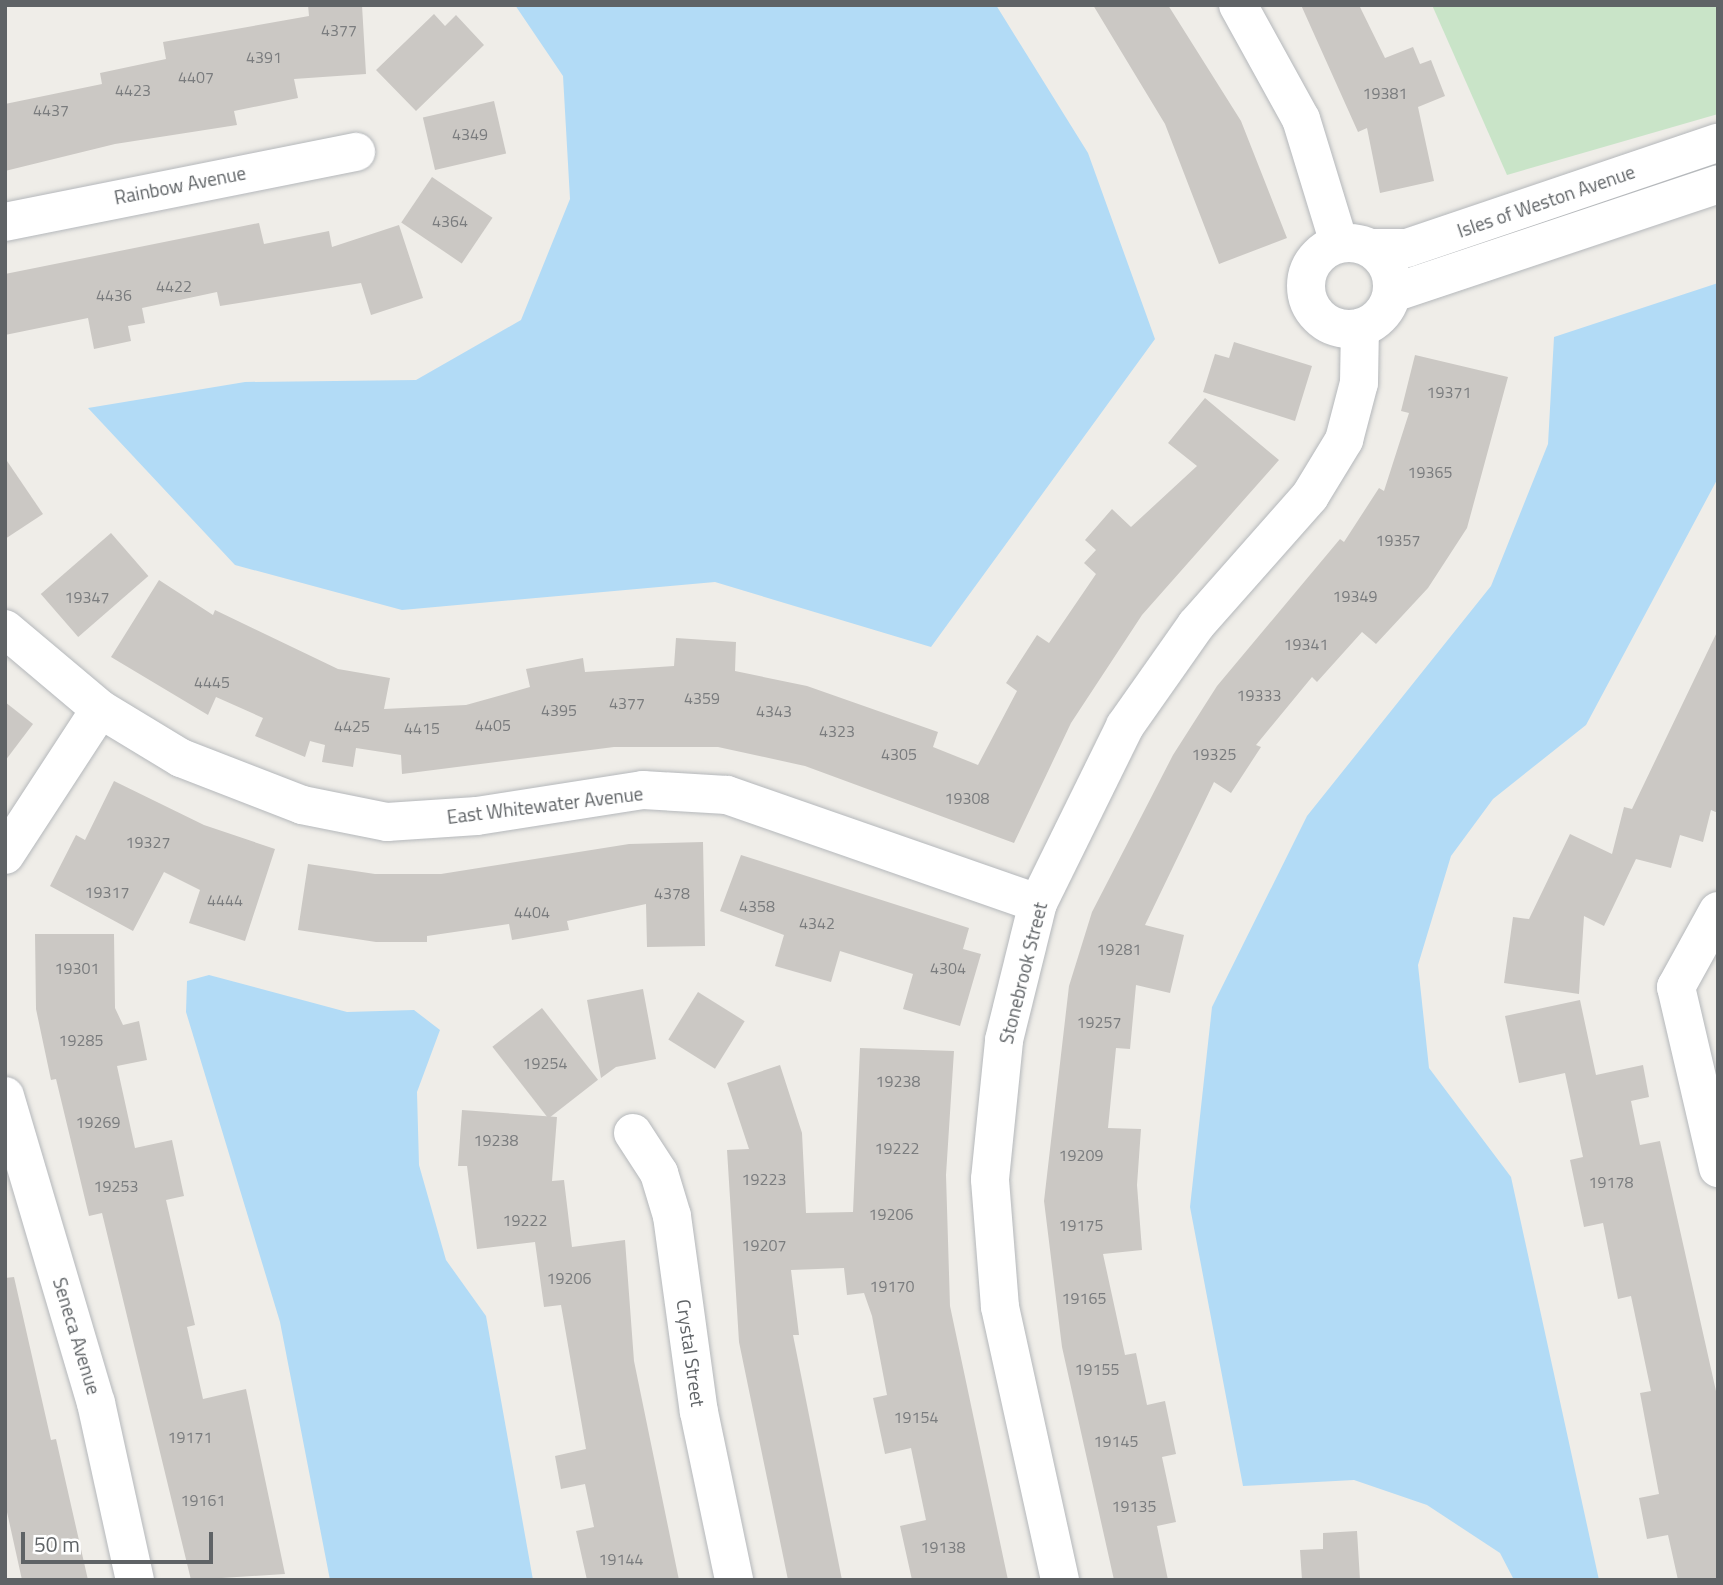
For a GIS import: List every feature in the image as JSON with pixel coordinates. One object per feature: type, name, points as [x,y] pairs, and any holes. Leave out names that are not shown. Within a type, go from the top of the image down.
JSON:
[{"type":"street","points":[[1238,5],[1301,119],[1355,245],[1384,260],[1393,293],[1381,315],[1360,328],[1327,323],[1307,296],[1312,263],[1355,245]]},
{"type":"street","name":"Isles of Weston Avenue","points":[[1355,245],[1407,248],[1718,143]]},
{"type":"street","name":"Rainbow Avenue","points":[[5,222],[356,152]]},
{"type":"street","name":"Isles of Weston Avenue","points":[[1393,293],[1718,184]]},
{"type":"street","name":"Stonebrook Street","points":[[1060,1580],[1000,1307],[990,1179],[1004,1040],[1038,903],[1125,726],[1196,625],[1310,496],[1344,440],[1359,383],[1360,328]]},
{"type":"street","name":"East Whitewater Avenue","points":[[5,629],[100,709],[181,758],[302,805],[387,821],[477,816],[643,790],[727,795],[1038,903]]},
{"type":"street","points":[[5,855],[100,709]]},
{"type":"street","points":[[1718,911],[1676,987],[1718,1168]]},
{"type":"street","name":"Seneca Avenue","points":[[5,1096],[96,1403],[135,1580]]},
{"type":"street","name":"Crystal Street","points":[[633,1133],[659,1173],[671,1216],[699,1412],[734,1580]]},
{"type":"green space","points":[[1432,5],[1718,5],[1718,114],[1507,175]]},
{"type":"water","points":[[515,5],[996,5],[1088,153],[1155,339],[931,647],[715,582],[402,610],[235,565],[88,408],[245,382],[416,380],[521,320],[570,199],[563,76]]},
{"type":"water","points":[[1718,283],[1718,478],[1586,725],[1493,799],[1451,856],[1418,965],[1429,1068],[1511,1177],[1599,1580],[1514,1580],[1500,1553],[1427,1505],[1354,1480],[1243,1486],[1190,1207],[1212,1007],[1307,816],[1491,586],[1548,444],[1554,337]]},
{"type":"water","points":[[209,975],[347,1012],[414,1010],[440,1030],[417,1092],[419,1165],[446,1260],[486,1316],[533,1580],[330,1580],[280,1322],[186,1012],[187,981]]},
{"type":"building","points":[[308,5],[362,5],[366,74],[294,79],[298,98],[234,111],[237,125],[115,144],[5,171],[5,104],[102,84],[100,73],[166,59],[163,42],[309,16]]},
{"type":"building","points":[[1093,5],[1168,5],[1241,121],[1287,238],[1219,264],[1165,124]]},
{"type":"building","points":[[1301,5],[1359,5],[1385,58],[1413,47],[1420,64],[1431,60],[1445,96],[1418,107],[1434,181],[1380,193],[1367,128],[1358,132]]},
{"type":"building","points":[[434,14],[445,26],[456,15],[484,45],[416,111],[376,70]]},
{"type":"building","points":[[494,101],[506,154],[435,170],[423,117]]},
{"type":"building","points":[[432,177],[493,218],[462,263],[401,223]]},
{"type":"building","points":[[259,223],[264,244],[329,231],[332,247],[399,225],[423,298],[371,315],[361,283],[220,306],[217,292],[142,308],[145,323],[128,326],[131,341],[94,349],[88,318],[5,335],[5,274]]},
{"type":"building","points":[[1234,342],[1312,366],[1295,421],[1203,392],[1215,354],[1229,358]]},
{"type":"building","points":[[1415,355],[1508,377],[1467,528],[1428,588],[1376,644],[1362,632],[1317,682],[1312,677],[1256,745],[1261,747],[1231,793],[1214,782],[1145,925],[1184,935],[1170,993],[1136,985],[1130,1049],[1116,1048],[1108,1128],[1141,1129],[1137,1185],[1142,1250],[1103,1254],[1125,1355],[1136,1353],[1147,1405],[1165,1401],[1176,1454],[1162,1457],[1176,1522],[1157,1526],[1168,1580],[1114,1580],[1062,1347],[1044,1201],[1069,986],[1092,912],[1173,755],[1217,686],[1340,539],[1344,542],[1379,488],[1384,491],[1409,413],[1401,411]]},
{"type":"building","points":[[1205,398],[1279,460],[1142,615],[1071,723],[1014,843],[805,766],[718,747],[614,747],[402,774],[401,755],[356,748],[353,767],[322,762],[325,745],[310,741],[305,757],[255,736],[263,718],[216,697],[208,715],[111,657],[159,580],[213,615],[215,610],[338,669],[390,678],[384,709],[466,705],[530,687],[526,669],[583,658],[585,672],[674,666],[676,638],[736,642],[735,671],[807,686],[938,732],[933,747],[978,765],[1017,691],[1006,683],[1037,635],[1049,643],[1096,574],[1084,563],[1096,550],[1085,540],[1112,509],[1131,527],[1197,466],[1168,443]]},
{"type":"building","points":[[5,458],[43,514],[5,539]]},
{"type":"building","points":[[111,533],[148,576],[78,637],[41,594]]},
{"type":"building","points":[[1718,630],[1718,813],[1711,810],[1703,842],[1680,835],[1671,868],[1636,859],[1604,926],[1584,916],[1579,994],[1504,983],[1513,917],[1529,919],[1570,834],[1612,854],[1624,807],[1632,809]]},
{"type":"building","points":[[5,702],[33,724],[5,761]]},
{"type":"building","points":[[114,781],[204,825],[275,849],[245,941],[189,923],[200,890],[164,872],[133,931],[50,886],[76,835],[85,840]]},
{"type":"building","points":[[703,842],[705,946],[647,947],[646,904],[567,921],[569,930],[512,940],[509,924],[427,936],[427,942],[376,942],[298,930],[308,864],[375,874],[441,874],[629,844]]},
{"type":"building","points":[[741,855],[969,928],[963,949],[981,954],[960,1026],[903,1009],[913,974],[840,951],[831,982],[775,966],[784,935],[720,911]]},
{"type":"building","points":[[35,934],[114,934],[115,1008],[123,1025],[139,1021],[147,1060],[117,1066],[135,1148],[172,1140],[184,1196],[166,1200],[195,1325],[187,1327],[203,1399],[246,1389],[285,1574],[191,1580],[102,1213],[89,1216],[56,1079],[51,1080],[36,1009]]},
{"type":"building","points":[[643,989],[656,1059],[616,1067],[601,1078],[587,1000]]},
{"type":"building","points":[[698,992],[745,1021],[715,1069],[668,1039]]},
{"type":"building","points":[[1580,1000],[1596,1075],[1643,1065],[1649,1097],[1631,1101],[1640,1145],[1660,1141],[1718,1400],[1718,1580],[1678,1580],[1668,1535],[1647,1539],[1639,1498],[1659,1494],[1640,1393],[1651,1391],[1631,1296],[1618,1299],[1603,1223],[1584,1227],[1570,1160],[1583,1157],[1565,1073],[1519,1083],[1505,1016]]},
{"type":"building","points":[[542,1008],[598,1080],[548,1118],[492,1047]]},
{"type":"building","points":[[860,1048],[954,1051],[946,1175],[950,1306],[1008,1580],[912,1580],[900,1526],[926,1520],[911,1448],[885,1454],[873,1398],[887,1395],[872,1316],[864,1293],[847,1295],[844,1268],[791,1270],[799,1335],[793,1335],[842,1580],[788,1580],[739,1342],[727,1150],[749,1149],[727,1083],[780,1065],[802,1133],[806,1213],[853,1212]]},
{"type":"building","points":[[462,1110],[557,1117],[552,1181],[564,1180],[572,1247],[625,1240],[634,1361],[679,1580],[587,1580],[576,1531],[594,1527],[585,1484],[561,1489],[555,1456],[586,1449],[561,1305],[544,1307],[535,1242],[477,1249],[467,1166],[458,1166]]},
{"type":"building","points":[[14,1277],[51,1440],[56,1439],[88,1580],[22,1580],[5,1503],[5,1278]]},
{"type":"building","points":[[1357,1531],[1360,1580],[1302,1580],[1300,1550],[1323,1549],[1323,1533]]}]
